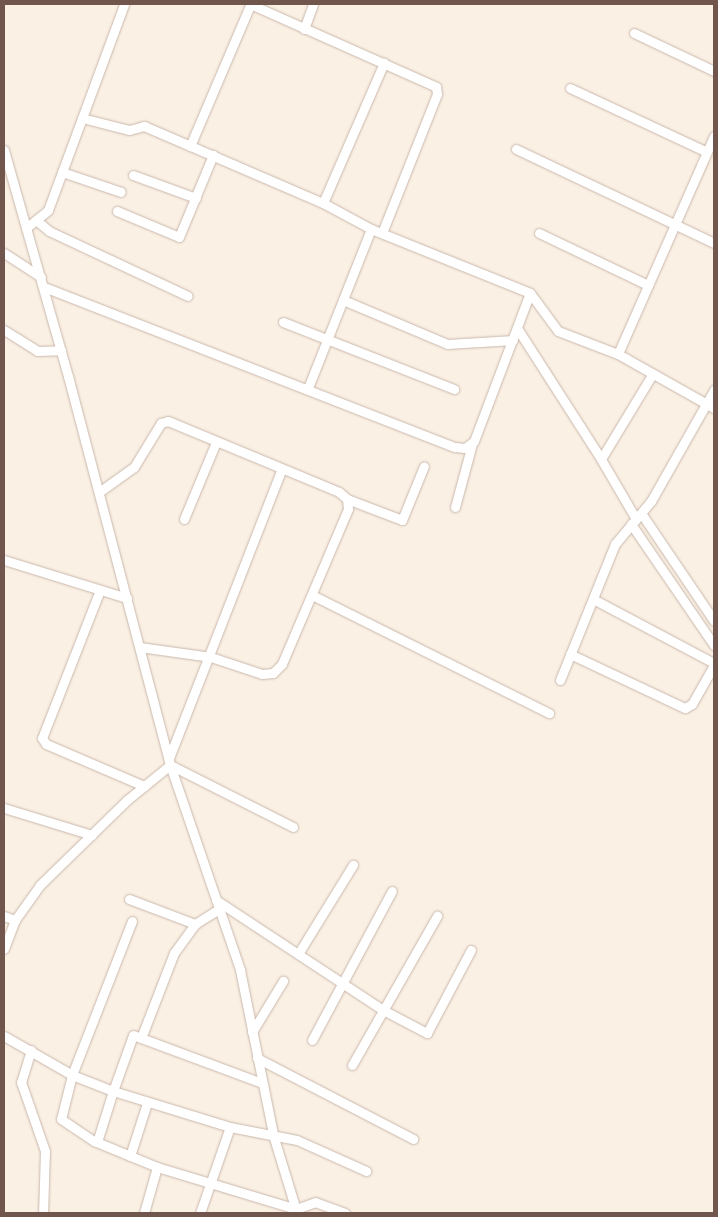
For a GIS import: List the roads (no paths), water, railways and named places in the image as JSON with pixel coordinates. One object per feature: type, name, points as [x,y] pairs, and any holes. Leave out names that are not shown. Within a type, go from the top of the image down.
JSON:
[{"type":"street","points":[[26,228],[48,210],[124,4]]},
{"type":"street","points":[[190,146],[250,4],[430,83],[437,94],[382,233]]},
{"type":"street","points":[[304,28],[314,4]]},
{"type":"street","points":[[634,33],[714,71]]},
{"type":"street","points":[[323,203],[384,63]]},
{"type":"street","points":[[570,88],[707,152]]},
{"type":"street","points":[[82,118],[129,130],[144,126],[323,203],[371,229],[530,294],[558,331],[618,354],[710,406]]},
{"type":"street","points":[[618,354],[714,136]]},
{"type":"street","points":[[516,149],[714,243]]},
{"type":"street","points":[[4,150],[61,350],[169,762],[240,970],[274,1138],[297,1211]]},
{"type":"street","points":[[117,212],[174,238],[181,235],[213,155]]},
{"type":"street","points":[[62,172],[121,192]]},
{"type":"street","points":[[133,175],[196,198]]},
{"type":"street","points":[[36,220],[49,231],[188,296]]},
{"type":"street","points":[[308,388],[371,229]]},
{"type":"street","points":[[539,233],[648,285]]},
{"type":"street","points":[[4,252],[41,277]]},
{"type":"street","points":[[44,287],[308,388],[455,447],[465,448],[472,444]]},
{"type":"street","points":[[454,507],[472,444],[530,294]]},
{"type":"street","points":[[343,300],[447,344],[513,340]]},
{"type":"street","points":[[283,322],[454,389]]},
{"type":"street","points":[[517,328],[601,459],[714,645]]},
{"type":"street","points":[[4,330],[38,351],[61,350]]},
{"type":"street","points":[[601,459],[652,373]]},
{"type":"street","points":[[560,680],[615,544],[636,519],[710,406],[714,390]]},
{"type":"street","points":[[99,492],[134,467],[161,423],[168,421],[281,470],[339,492],[347,499],[402,520],[424,466]]},
{"type":"street","points":[[184,519],[216,442]]},
{"type":"street","points":[[4,949],[15,920],[40,885],[169,762],[211,657],[211,649],[281,470]]},
{"type":"street","points":[[140,647],[211,657],[262,674],[273,673],[282,664],[312,594],[348,509],[347,499]]},
{"type":"street","points":[[636,519],[714,621]]},
{"type":"street","points":[[4,560],[127,598]]},
{"type":"street","points":[[100,590],[42,738],[46,744],[144,786]]},
{"type":"street","points":[[312,594],[549,713]]},
{"type":"street","points":[[570,654],[684,708],[692,704],[714,664],[593,599]]},
{"type":"street","points":[[169,762],[293,827]]},
{"type":"street","points":[[4,808],[92,835]]},
{"type":"street","points":[[298,954],[353,865]]},
{"type":"street","points":[[312,1040],[392,891]]},
{"type":"street","points":[[129,899],[196,924]]},
{"type":"street","points":[[216,900],[383,1010],[427,1033],[471,950]]},
{"type":"street","points":[[141,1038],[174,953],[196,924],[219,909]]},
{"type":"street","points":[[4,916],[15,920]]},
{"type":"street","points":[[352,1065],[437,916]]},
{"type":"street","points":[[132,921],[72,1075],[62,1119],[97,1142],[157,1167],[297,1211],[314,1202],[345,1213]]},
{"type":"street","points":[[252,1032],[283,981]]},
{"type":"street","points":[[97,1142],[134,1035],[262,1083]]},
{"type":"street","points":[[4,1036],[72,1075],[113,1092],[274,1138],[298,1140],[366,1171]]},
{"type":"street","points":[[31,1050],[21,1082],[46,1151],[43,1213]]},
{"type":"street","points":[[257,1058],[414,1139]]},
{"type":"street","points":[[130,1156],[147,1103]]},
{"type":"street","points":[[200,1213],[230,1126]]},
{"type":"street","points":[[144,1213],[157,1167]]}]
